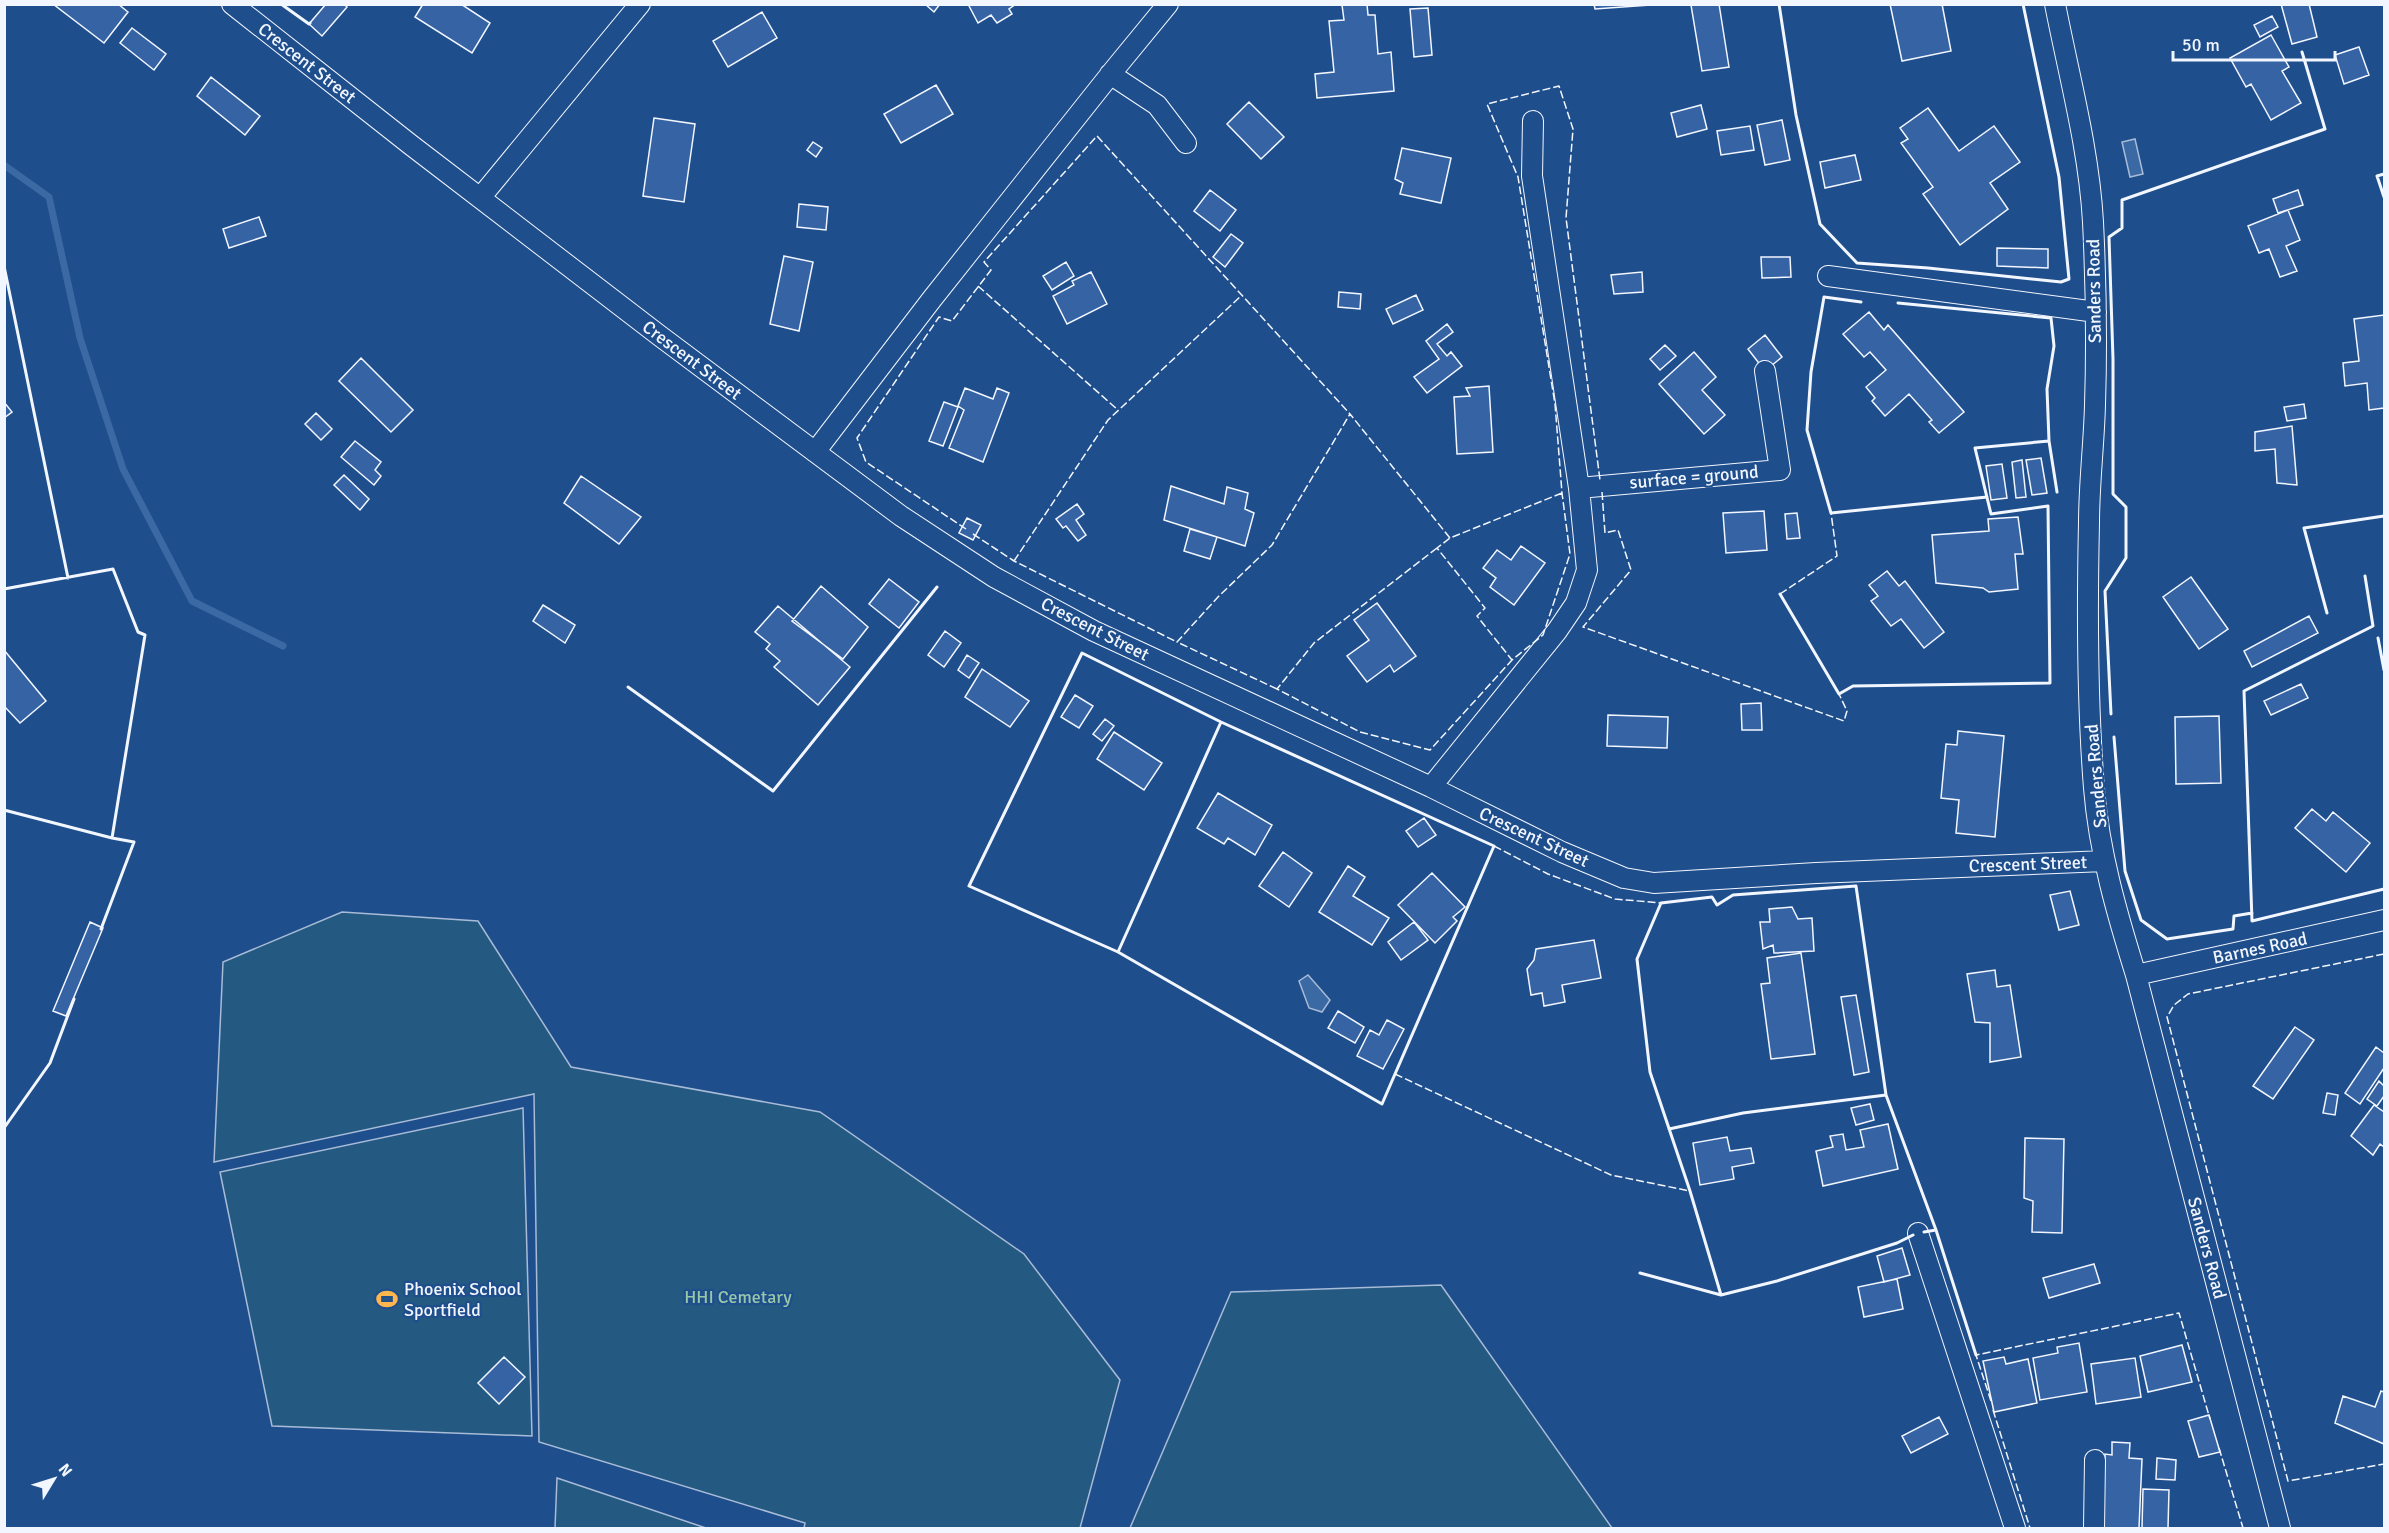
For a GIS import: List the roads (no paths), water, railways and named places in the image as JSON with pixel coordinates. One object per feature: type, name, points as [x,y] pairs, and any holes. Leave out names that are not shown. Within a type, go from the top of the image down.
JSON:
[{"type":"street","name":"Crescent Street","points":[[232,4],[480,198],[815,452],[901,516],[994,577],[1094,631],[1431,787],[1562,852],[1624,878],[1654,883],[1816,873],[2105,861]]},
{"type":"street","points":[[480,198],[640,4]]},
{"type":"street","points":[[815,452],[932,299],[1168,4]]},
{"type":"street","name":"Sanders Road","points":[[2055,4],[2087,167],[2093,221],[2096,312],[2095,405],[2089,521],[2089,645],[2094,789],[2105,861],[2118,917],[2136,975],[2280,1528]]},
{"type":"street","points":[[1110,74],[1157,105],[1186,143]]},
{"type":"street","points":[[1431,787],[1557,631],[1576,603],[1587,570],[1580,488],[1532,176],[1533,121]]},
{"type":"street","points":[[1828,276],[2096,312]]},
{"type":"street","name":"surface = ground","points":[[1580,488],[1780,470],[1765,371]]},
{"type":"street","name":"Barnes Road","points":[[2136,975],[2385,920]]},
{"type":"street","points":[[1918,1233],[2015,1528]]},
{"type":"street","points":[[2094,1528],[2095,1460]]},
{"type":"waterway","points":[[4,165],[49,197],[80,338],[123,469],[192,601],[283,646]]},
{"type":"place","name":"Phoenix School Sportfield","points":[[387,1299]]},
{"type":"park label","name":"HHI Cemetary","points":[[738,1297]]}]
